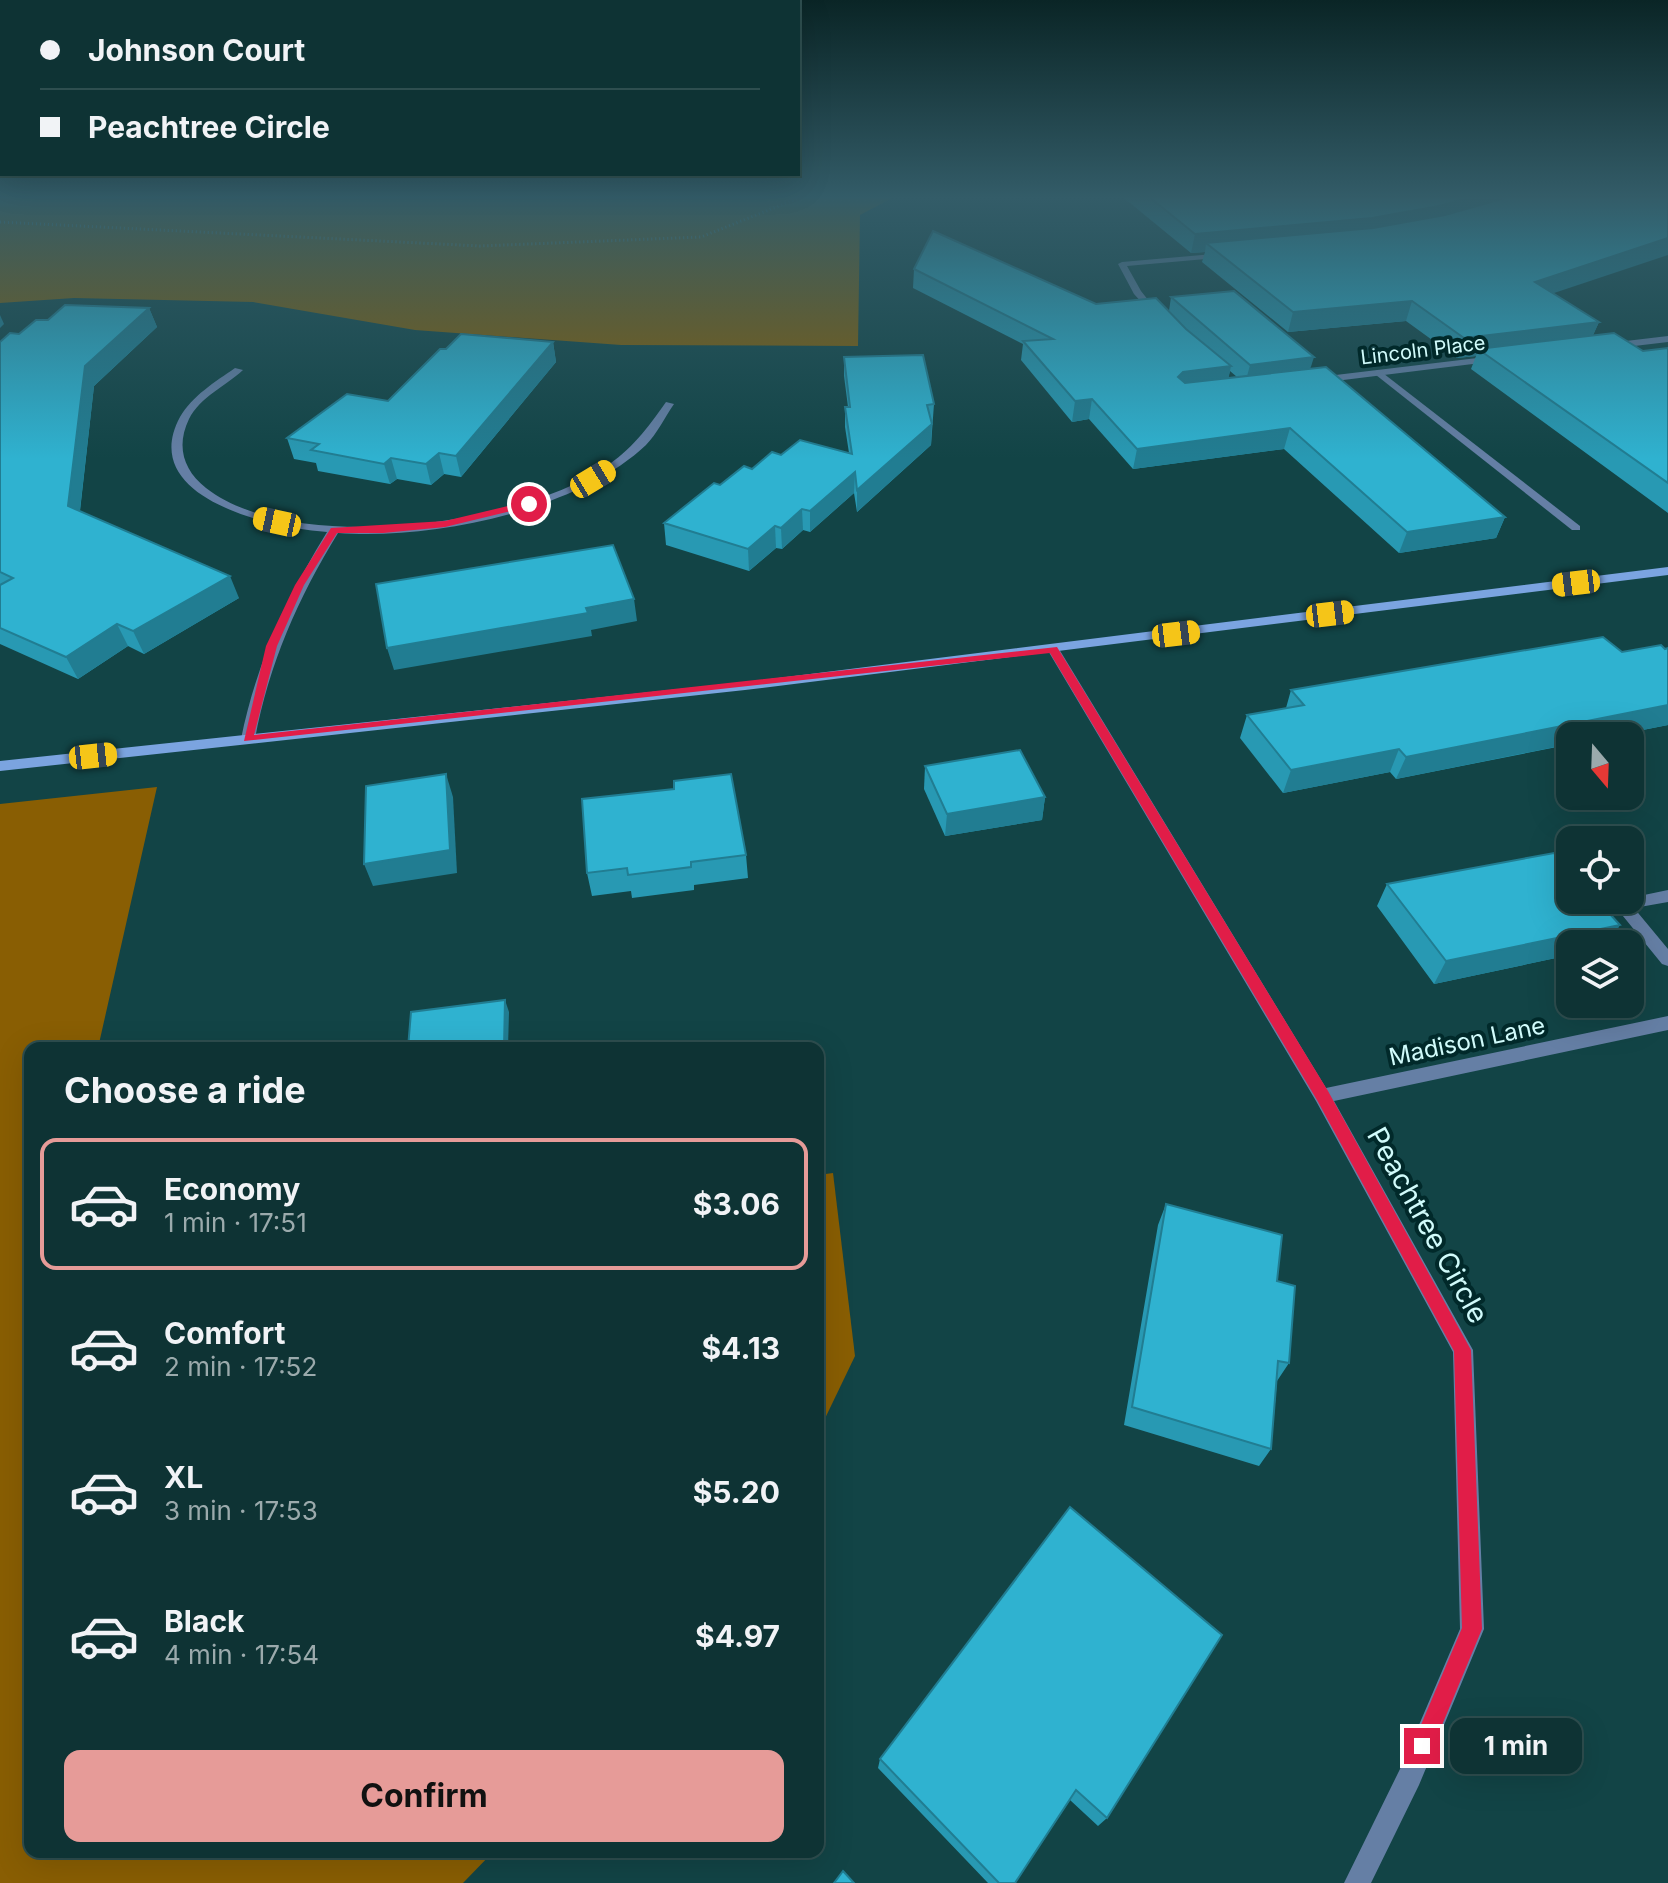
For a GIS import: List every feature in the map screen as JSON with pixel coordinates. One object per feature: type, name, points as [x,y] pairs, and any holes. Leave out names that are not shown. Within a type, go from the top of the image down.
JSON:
[{"type":"street","points":[[1133,284],[1162,323]]},
{"type":"street","points":[[1592,348],[1668,339]]},
{"type":"street","name":"Lincoln Place","points":[[1303,382],[1501,358]]},
{"type":"street","points":[[238,370],[206,393],[185,418],[177,441],[179,463],[193,484],[219,502],[255,517],[334,530],[383,530],[445,524],[502,512],[555,496],[593,479],[623,460],[647,440],[669,404]]},
{"type":"street","points":[[1379,373],[1576,528]]},
{"type":"street","points":[[248,739],[271,646],[299,585],[334,530]]},
{"type":"street","points":[[0,766],[1053,649],[1668,571]]},
{"type":"street","name":"Peachtree Circle","points":[[1053,649],[1322,1096],[1463,1350],[1472,1629],[1410,1776],[1357,1883]]},
{"type":"street","points":[[1668,896],[1622,905],[1668,960]]},
{"type":"street","name":"Madison Lane","points":[[1322,1096],[1668,1023]]},
{"type":"shaded area","points":[[0,284],[859,284],[858,346],[621,345],[415,330],[253,302],[74,298],[0,303]]},
{"type":"shaded area","points":[[157,787],[99,1042],[24,1042],[24,1858],[487,1858],[463,1883],[0,1883],[0,804]]},
{"type":"shaded area","points":[[833,1173],[855,1356],[824,1421],[824,1174]]},
{"type":"building","points":[[944,284],[1051,284],[1096,304],[1156,298],[1186,329],[1231,366],[1183,372],[1178,377],[1185,383],[1326,367],[1505,517],[1407,532],[1290,428],[1137,449],[1092,399],[1075,401],[1023,341],[1053,339]]},
{"type":"building","points":[[1258,284],[1538,284],[1599,322],[1464,338],[1412,301],[1293,312]]},
{"type":"building","points":[[1234,291],[1314,357],[1250,365],[1171,297]]},
{"type":"building","points":[[65,305],[149,308],[85,366],[68,506],[230,576],[133,631],[117,624],[66,657],[0,628],[0,585],[13,578],[0,572],[0,342],[10,333],[19,334],[36,320],[48,320]]},
{"type":"building","points":[[1614,333],[1643,351],[1668,348],[1668,483],[1478,349]]},
{"type":"building","points":[[461,334],[553,342],[456,456],[439,453],[426,464],[391,458],[384,464],[311,450],[319,444],[287,438],[347,394],[388,401],[440,349],[446,349]]},
{"type":"building","points":[[923,355],[934,404],[927,405],[932,424],[857,490],[855,472],[810,511],[802,509],[781,528],[775,526],[748,549],[664,523],[714,483],[720,485],[744,466],[752,469],[772,452],[781,455],[800,440],[852,454],[845,407],[850,407],[844,357]]},
{"type":"building","points":[[613,545],[634,599],[586,608],[588,613],[387,648],[376,584]]},
{"type":"building","points":[[1603,637],[1622,652],[1661,645],[1668,648],[1668,705],[1582,722],[1556,722],[1556,727],[1406,757],[1399,749],[1291,770],[1247,715],[1304,705],[1291,690]]},
{"type":"building","points":[[1020,750],[1045,797],[947,814],[925,766]]},
{"type":"building","points":[[446,774],[450,850],[364,864],[366,786]]},
{"type":"building","points":[[731,774],[746,855],[691,862],[691,867],[628,875],[627,868],[587,873],[582,799],[674,789],[674,781]]},
{"type":"building","points":[[1554,853],[1556,914],[1610,914],[1620,925],[1596,930],[1556,930],[1556,938],[1446,961],[1387,884]]},
{"type":"building","points":[[505,1000],[504,1042],[408,1042],[411,1012]]},
{"type":"building","points":[[1166,1204],[1282,1235],[1277,1281],[1295,1286],[1289,1363],[1278,1361],[1271,1449],[1132,1407]]},
{"type":"building","points":[[1070,1507],[1222,1635],[1107,1818],[1076,1790],[1015,1883],[999,1883],[880,1759]]},
{"type":"building","points":[[843,1871],[854,1883],[834,1883]]},
{"type":"route","points":[[529,504],[445,524],[383,530],[334,530],[299,585],[271,646],[248,739],[745,686],[1053,649],[1322,1096],[1463,1350],[1472,1629],[1422,1746]]}]
